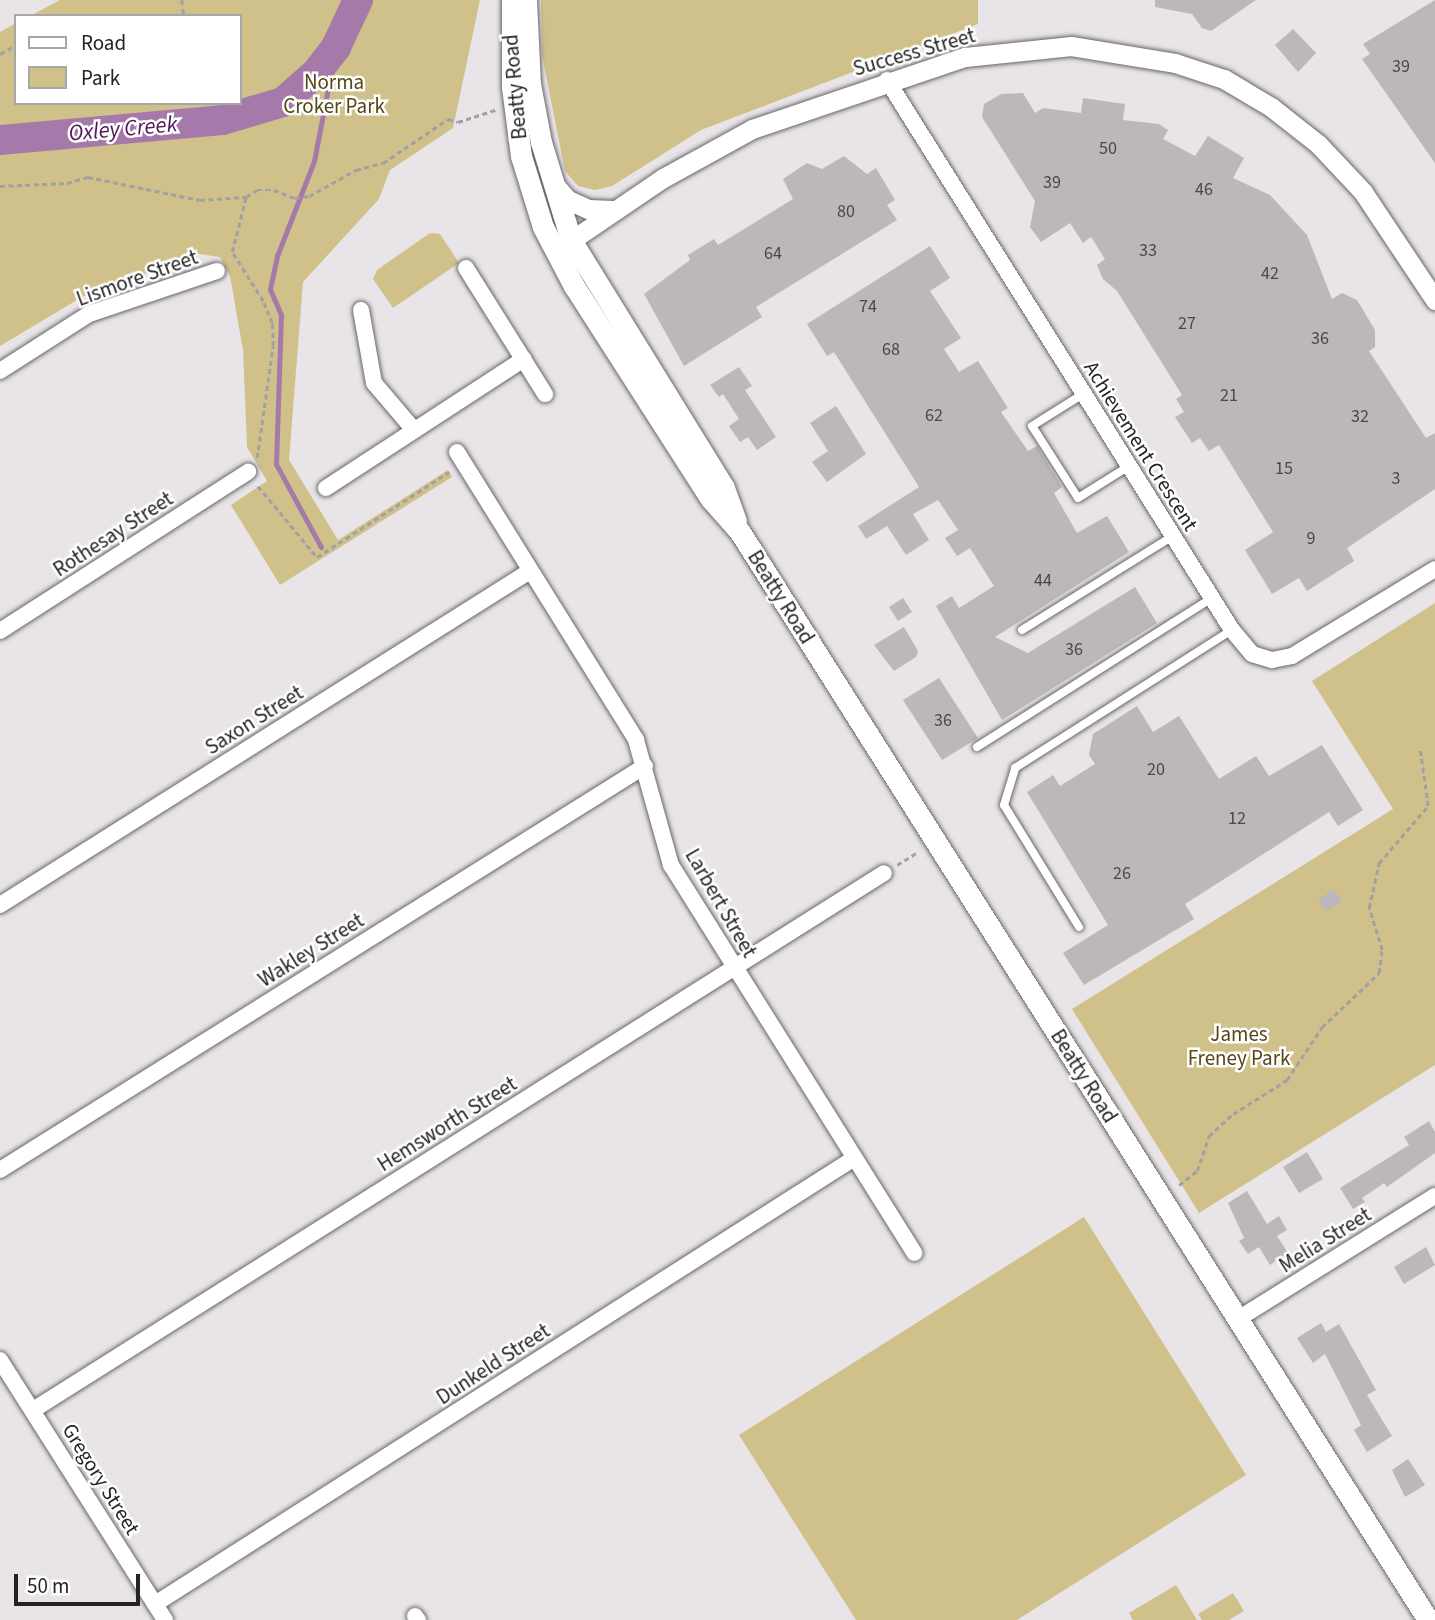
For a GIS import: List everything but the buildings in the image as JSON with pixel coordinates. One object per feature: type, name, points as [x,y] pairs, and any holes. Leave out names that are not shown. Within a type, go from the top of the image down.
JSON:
[{"type":"main road","name":"Beatty Road","points":[[512,0],[514,105],[522,156],[563,246],[659,421],[711,499],[740,532],[1428,1620]]},
{"type":"main road","name":"Beatty Road","points":[[526,0],[530,83],[563,246]]},
{"type":"street","name":"Success Street","points":[[563,246],[612,210],[752,129],[887,80],[964,57],[1071,46],[1175,63],[1224,79],[1318,144],[1363,191],[1435,300]]},
{"type":"street","name":"Achievement Crescent","points":[[887,80],[1172,536],[1232,630],[1252,654],[1272,660],[1292,656],[1435,569]]},
{"type":"street","points":[[551,179],[568,200],[588,209],[612,210]]},
{"type":"street","points":[[466,268],[545,394]]},
{"type":"street","name":"Lismore Street","points":[[0,371],[89,314],[218,271]]},
{"type":"street","points":[[361,310],[374,383],[414,430]]},
{"type":"street","points":[[326,488],[524,359]]},
{"type":"street","name":"Larbert Street","points":[[460,457],[636,740],[671,865],[914,1253]]},
{"type":"street","name":"Rothesay Street","points":[[0,631],[248,472]]},
{"type":"street","name":"Saxon Street","points":[[0,905],[530,570]]},
{"type":"street","name":"Wakley Street","points":[[0,1170],[645,766]]},
{"type":"street","name":"Hemsworth Street","points":[[33,1410],[884,873]]},
{"type":"street","name":"Dunkeld Street","points":[[155,1604],[853,1159]]},
{"type":"street","name":"Melia Street","points":[[1238,1319],[1435,1196]]},
{"type":"street","name":"Gregory Street","points":[[0,1360],[166,1620]]},
{"type":"lane","points":[[1083,394],[1032,426],[1038,436],[1078,498],[1129,466]]},
{"type":"lane","points":[[1022,630],[1172,536]]},
{"type":"lane","points":[[977,747],[1212,598]]},
{"type":"lane","points":[[1079,927],[1004,806],[1014,768],[1232,630]]},
{"type":"path","points":[[0,186],[88,177],[200,200],[246,197],[257,190],[274,190],[295,198],[309,195],[356,170],[383,163],[448,119],[458,122],[514,105]]},
{"type":"path","points":[[246,197],[232,252],[263,301],[272,323],[273,346],[265,428],[255,465],[248,472],[317,556],[460,457]]},
{"type":"path","points":[[1178,1185],[1197,1171],[1217,1128],[1287,1080],[1322,1027],[1379,973],[1382,950],[1369,908],[1379,863],[1428,806],[1420,749]]},
{"type":"path","points":[[884,873],[918,852]]},
{"type":"green space","name":"Norma Croker Park","points":[[60,0],[480,0],[453,128],[390,170],[379,199],[303,282],[289,460],[338,540],[448,470],[452,477],[280,585],[231,505],[267,481],[247,447],[243,350],[230,276],[220,257],[199,254],[82,297],[0,346],[0,32],[14,24],[14,105],[242,105],[242,14],[34,14]]},
{"type":"green space","points":[[541,0],[978,0],[978,24],[701,130],[612,186],[595,190],[578,186],[565,171],[542,55]]},
{"type":"green space","points":[[430,233],[440,234],[459,263],[393,308],[373,279],[377,270]]},
{"type":"green space","name":"James Freney Park","points":[[1435,603],[1435,1065],[1199,1213],[1072,1009],[1393,809],[1312,681]]},
{"type":"green space","points":[[1084,1217],[1246,1475],[1017,1620],[856,1620],[739,1435]]},
{"type":"green space","points":[[1176,1585],[1197,1620],[1133,1620],[1129,1613]]},
{"type":"green space","points":[[1233,1593],[1244,1611],[1229,1620],[1202,1620],[1198,1614]]},
{"type":"waterway","name":"Oxley Creek","points":[[0,140],[222,120],[283,102],[316,73],[336,47],[358,0]]},
{"type":"waterway","points":[[321,547],[276,464],[281,315],[270,289],[277,256],[314,161],[336,47]]}]
